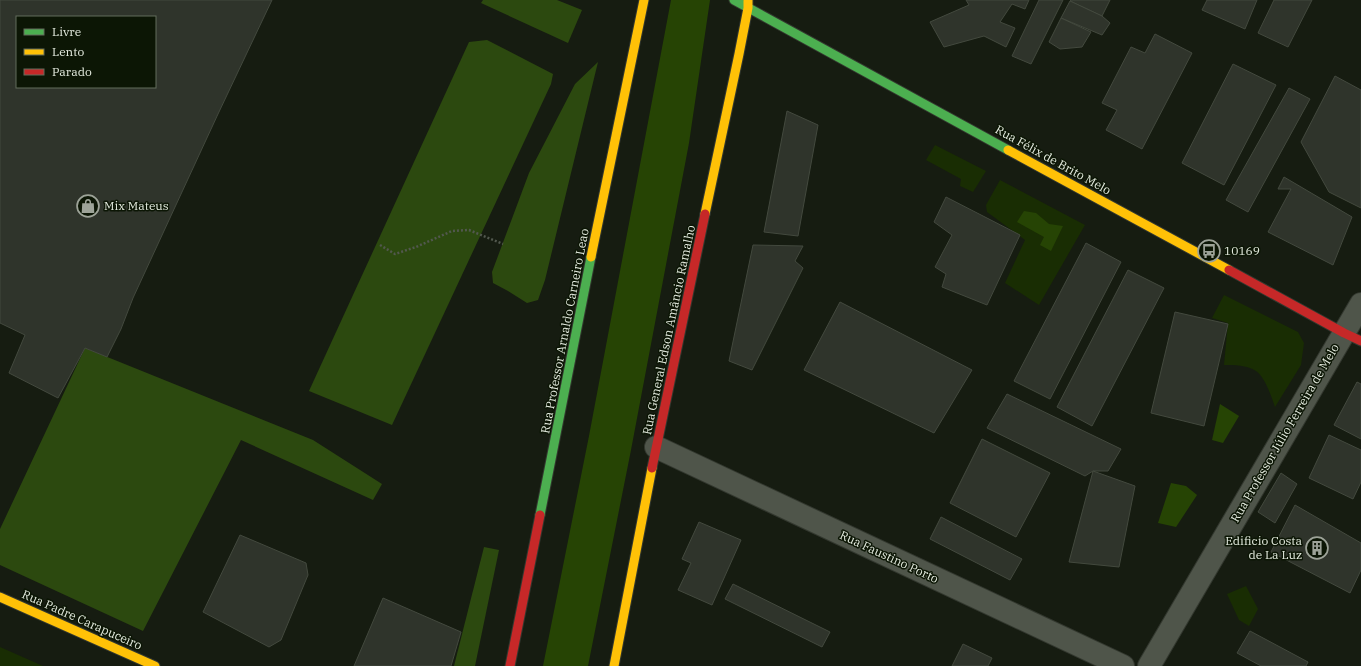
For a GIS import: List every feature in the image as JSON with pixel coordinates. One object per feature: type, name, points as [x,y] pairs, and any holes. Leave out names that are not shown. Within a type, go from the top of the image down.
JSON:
[{"type":"main road","name":"Rua Professor Arnaldo Carneiro Leao","points":[[510,666],[574,340],[644,0]]},
{"type":"main road","name":"Rua Félix de Brito Melo","points":[[734,0],[749,3],[1352,337]]},
{"type":"main road","name":"Rua General Edson Amâncio Ramalho","points":[[614,666],[656,447],[749,3]]},
{"type":"main road","name":"Rua Padre Carapuceiro","points":[[0,597],[155,666]]},
{"type":"street","name":"Rua Professor Júlio Ferreira de Melo","points":[[1149,666],[1352,337],[1361,304]]},
{"type":"street","name":"Rua Faustino Porto","points":[[656,447],[1123,666]]},
{"type":"path","points":[[380,245],[395,254],[416,247],[452,231],[469,230],[503,244]]},
{"type":"shaded area","points":[[483,0],[557,0],[582,10],[568,43],[481,3]]},
{"type":"shaded area","points":[[671,0],[710,0],[689,143],[631,450],[588,666],[543,666],[589,436]]},
{"type":"shaded area","points":[[487,40],[553,74],[551,84],[392,425],[309,391],[469,42]]},
{"type":"shaded area","points":[[598,62],[545,280],[538,300],[527,303],[493,283],[492,272],[529,173],[575,84]]},
{"type":"shaded area","points":[[935,145],[986,171],[973,192],[960,186],[961,179],[926,160]]},
{"type":"shaded area","points":[[1000,180],[1085,225],[1039,305],[1005,283],[1025,240],[987,212],[986,205]]},
{"type":"shaded area","points":[[1024,211],[1036,213],[1049,224],[1063,226],[1051,251],[1040,245],[1044,237],[1017,222]]},
{"type":"shaded area","points":[[1224,295],[1298,332],[1304,343],[1301,365],[1275,407],[1265,383],[1256,371],[1245,366],[1224,365],[1228,323],[1212,318]]},
{"type":"shaded area","points":[[85,348],[313,440],[382,484],[373,500],[241,440],[143,631],[0,565],[0,529]]},
{"type":"shaded area","points":[[1220,404],[1239,416],[1223,443],[1212,440]]},
{"type":"shaded area","points":[[1171,483],[1186,486],[1197,495],[1176,527],[1158,523]]},
{"type":"shaded area","points":[[484,547],[499,550],[475,666],[454,666]]},
{"type":"shaded area","points":[[1246,586],[1258,609],[1249,626],[1239,620],[1227,594]]},
{"type":"shaded area","points":[[0,647],[43,666],[0,666]]},
{"type":"building","name":"Mix Mateus","points":[[0,0],[272,0],[107,357],[85,348],[58,398],[9,373],[25,335],[0,323]]},
{"type":"building","points":[[966,0],[1029,0],[1025,9],[1012,4],[1000,22],[1015,28],[1006,47],[984,36],[944,47],[930,22],[969,5]]},
{"type":"building","points":[[1039,0],[1063,0],[1031,64],[1012,56]]},
{"type":"building","points":[[1110,0],[1102,16],[1070,1]]},
{"type":"building","points":[[1207,0],[1257,0],[1245,29],[1202,10]]},
{"type":"building","points":[[1274,0],[1312,0],[1288,47],[1258,33]]},
{"type":"building","points":[[1070,1],[1102,16],[1110,23],[1102,35],[1061,18]]},
{"type":"building","points":[[1061,18],[1091,32],[1082,47],[1060,49],[1049,42]]},
{"type":"building","points":[[1155,34],[1192,53],[1142,149],[1106,130],[1117,110],[1102,103],[1131,47],[1145,53]]},
{"type":"building","points":[[1233,64],[1276,85],[1224,185],[1182,163]]},
{"type":"building","points":[[1335,76],[1361,90],[1361,208],[1329,192],[1301,142]]},
{"type":"building","points":[[1289,88],[1310,99],[1248,212],[1226,200]]},
{"type":"building","points":[[787,111],[818,125],[798,236],[764,232]]},
{"type":"building","points":[[1284,177],[1352,217],[1333,265],[1268,232],[1291,189],[1278,189]]},
{"type":"building","points":[[946,197],[1020,235],[987,305],[942,287],[946,274],[935,267],[952,235],[934,222]]},
{"type":"building","points":[[1086,243],[1121,262],[1050,399],[1014,381]]},
{"type":"building","points":[[753,245],[803,246],[795,261],[803,268],[752,370],[729,361]]},
{"type":"building","points":[[1128,270],[1164,288],[1092,426],[1057,407]]},
{"type":"building","points":[[840,302],[972,370],[934,433],[804,370]]},
{"type":"building","points":[[1175,312],[1228,324],[1204,426],[1151,413]]},
{"type":"building","points":[[1357,382],[1361,384],[1361,439],[1334,425]]},
{"type":"building","points":[[1007,394],[1121,449],[1108,471],[1093,471],[1085,476],[987,428]]},
{"type":"building","points":[[1329,435],[1361,450],[1361,482],[1353,499],[1309,478]]},
{"type":"building","points":[[982,439],[1050,473],[1016,537],[950,503]]},
{"type":"building","points":[[1093,471],[1135,486],[1119,567],[1069,562]]},
{"type":"building","points":[[1281,473],[1297,484],[1275,523],[1258,512]]},
{"type":"building","name":"Edificio Costa de La Luz","points":[[1295,505],[1361,543],[1361,570],[1350,593],[1271,552]]},
{"type":"building","points":[[941,517],[1022,559],[1010,580],[930,539]]},
{"type":"building","points":[[699,522],[741,540],[712,605],[678,590],[691,563],[682,559]]},
{"type":"building","points":[[240,535],[306,563],[308,575],[281,640],[269,647],[203,612]]},
{"type":"building","points":[[733,584],[830,632],[822,647],[725,599]]},
{"type":"building","points":[[383,598],[461,632],[451,666],[354,666]]},
{"type":"building","points":[[1250,631],[1308,662],[1306,666],[1261,666],[1237,653]]},
{"type":"building","points":[[963,644],[992,658],[988,666],[952,666]]},
{"type":"traffic: fast","points":[[734,0],[1008,150]]},
{"type":"traffic: fast","points":[[540,515],[591,257]]},
{"type":"traffic: slow","points":[[591,257],[644,0]]},
{"type":"traffic: slow","points":[[705,214],[739,54],[748,8],[748,0]]},
{"type":"traffic: slow","points":[[1008,150],[1229,270]]},
{"type":"traffic: slow","points":[[614,666],[652,468]]},
{"type":"traffic: slow","points":[[0,597],[155,666]]},
{"type":"traffic: jam","points":[[652,468],[705,214]]},
{"type":"traffic: jam","points":[[1229,270],[1361,341]]},
{"type":"traffic: jam","points":[[510,666],[540,515]]},
{"type":"place","name":"Mix Mateus","points":[[88,206]]},
{"type":"place","name":"10169","points":[[1209,251]]},
{"type":"place","name":"Edificio Costa de La Luz","points":[[1317,548]]}]
